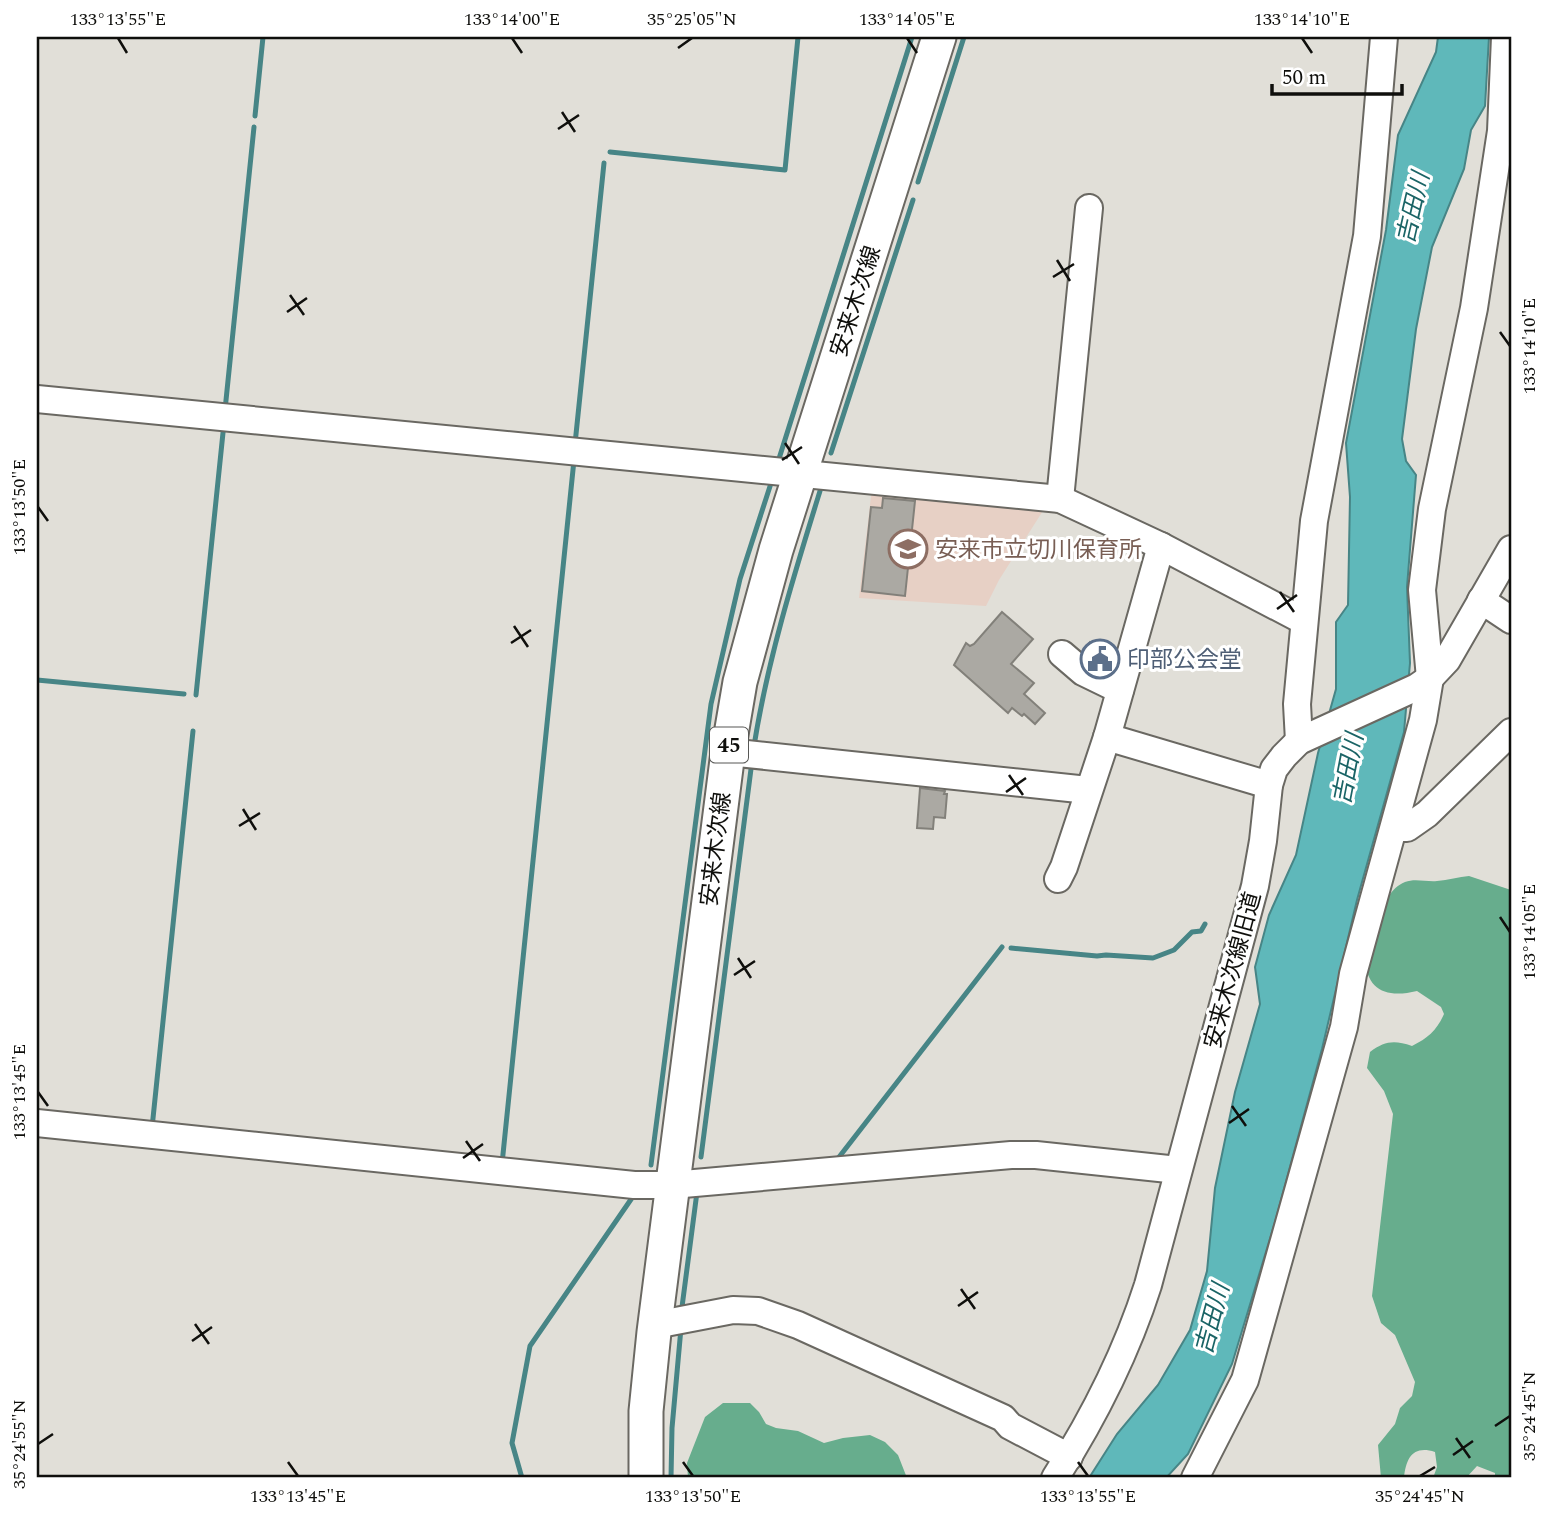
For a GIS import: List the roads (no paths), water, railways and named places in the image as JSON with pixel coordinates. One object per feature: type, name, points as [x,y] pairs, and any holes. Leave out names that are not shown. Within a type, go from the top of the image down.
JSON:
[{"type":"main road","name":"安来木次線","points":[[646,1478],[646,1411],[655,1325],[728,752],[752,635],[800,473],[939,37]]},
{"type":"street","points":[[1302,739],[1297,704],[1320,480],[1367,236],[1384,37]]},
{"type":"street","points":[[1195,1478],[1245,1380],[1344,1027],[1353,974],[1423,720],[1422,590],[1432,509],[1474,308],[1501,131],[1505,37]]},
{"type":"street","points":[[1060,499],[1089,208]]},
{"type":"street","points":[[37,398],[552,451],[1060,499],[1161,546],[1304,621]]},
{"type":"street","points":[[1058,879],[1107,737],[1161,546]]},
{"type":"street","name":"安来木次線旧道","points":[[1062,1468],[1128,1344],[1148,1285],[1255,886],[1269,785],[1274,769],[1302,739],[1424,683],[1447,660],[1511,550]]},
{"type":"street","points":[[1481,600],[1511,620]]},
{"type":"street","points":[[1062,654],[1083,672],[1120,690]]},
{"type":"street","points":[[1394,828],[1407,828],[1427,814],[1511,732]]},
{"type":"street","points":[[1107,737],[1269,785]]},
{"type":"street","points":[[728,752],[1088,790]]},
{"type":"street","points":[[37,1123],[634,1185],[672,1185],[1011,1155],[1036,1155],[1178,1170]]},
{"type":"street","points":[[655,1325],[733,1310],[758,1311],[810,1331],[1003,1418],[1062,1468]]},
{"type":"water","name":"吉田川","points":[[1438,37],[1489,37],[1485,106],[1471,130],[1464,169],[1432,247],[1416,329],[1402,439],[1406,461],[1416,475],[1407,587],[1410,663],[1404,732],[1357,900],[1322,1049],[1275,1222],[1232,1364],[1188,1454],[1166,1478],[1089,1478],[1117,1434],[1158,1385],[1190,1330],[1207,1271],[1215,1188],[1235,1092],[1260,1004],[1255,967],[1269,915],[1296,855],[1318,753],[1336,689],[1336,622],[1348,605],[1350,497],[1346,443],[1386,230],[1398,135],[1436,52]]},
{"type":"waterway","points":[[255,116],[263,37]]},
{"type":"waterway","points":[[610,152],[785,170],[798,37]]},
{"type":"waterway","points":[[777,465],[912,37]]},
{"type":"waterway","points":[[918,182],[964,37]]},
{"type":"waterway","points":[[225,410],[254,127]]},
{"type":"waterway","points":[[575,444],[604,163]]},
{"type":"waterway","points":[[831,453],[913,200]]},
{"type":"waterway","points":[[196,695],[224,423]]},
{"type":"waterway","points":[[502,1164],[574,460]]},
{"type":"waterway","points":[[651,1165],[711,704],[740,579],[773,477]]},
{"type":"waterway","points":[[754,746],[774,649],[820,491]]},
{"type":"waterway","points":[[37,680],[184,694]]},
{"type":"waterway","points":[[152,1128],[193,731]]},
{"type":"waterway","points":[[701,1157],[751,769]]},
{"type":"waterway","points":[[1011,948],[1153,958],[1174,950],[1192,932],[1201,931],[1205,924]]},
{"type":"waterway","points":[[836,1161],[1002,947]]},
{"type":"waterway","points":[[682,1307],[697,1192]]},
{"type":"waterway","points":[[522,1478],[512,1443],[530,1346],[634,1195]]},
{"type":"waterway","points":[[671,1478],[672,1428],[681,1328]]},
{"type":"place","name":"安来市立切川保育所","points":[[908,549]]},
{"type":"place","name":"印部公会堂","points":[[1100,659]]}]
